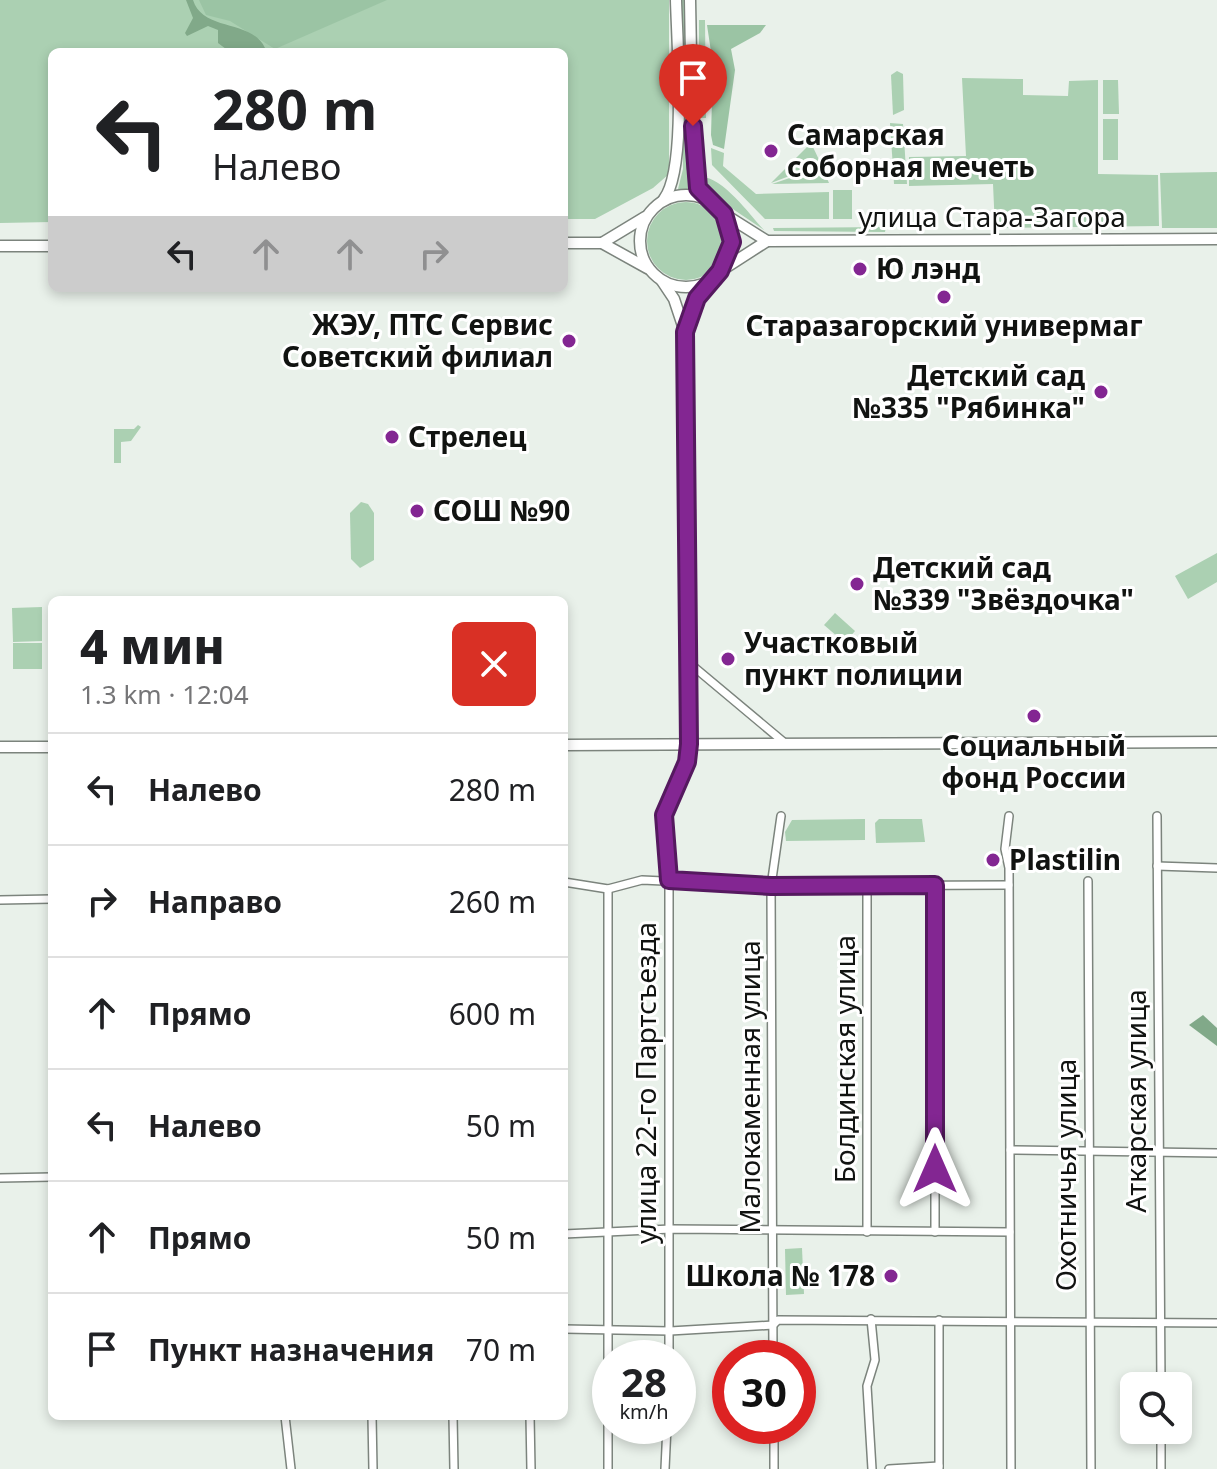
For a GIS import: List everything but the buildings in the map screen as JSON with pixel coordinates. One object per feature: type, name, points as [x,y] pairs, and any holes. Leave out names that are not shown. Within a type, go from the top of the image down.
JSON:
[{"type":"street","points":[[602,243],[646,216],[671,190],[676,167],[676,0]]},
{"type":"street","points":[[568,243],[602,243],[648,268],[662,281],[693,286],[708,281],[767,241],[724,214],[705,199],[698,188],[693,168],[690,0]]},
{"type":"street","points":[[663,201],[678,195],[705,199]]},
{"type":"street","points":[[720,271],[732,242],[724,214]]},
{"type":"street","points":[[646,216],[639,237],[640,252],[648,268]]},
{"type":"street","name":"улица Стара-Загора","points":[[767,241],[1217,239]]},
{"type":"street","points":[[0,246],[48,246]]},
{"type":"street","name":"улица 22-го Партсъезда","points":[[662,281],[674,299],[685,332],[689,744],[687,762],[664,815],[669,880],[670,1340]]},
{"type":"street","name":"улица 22-го Партсъезда","points":[[685,332],[697,298],[708,281]]},
{"type":"street","points":[[688,662],[786,744]]},
{"type":"street","points":[[568,745],[1217,742]]},
{"type":"street","points":[[0,747],[48,747]]},
{"type":"street","name":"Малокаменная улица","points":[[773,1340],[771,886],[781,816]]},
{"type":"street","points":[[1009,816],[1005,849],[1009,885],[1011,1469]]},
{"type":"street","name":"Аткарская улица","points":[[1157,816],[1161,1372]]},
{"type":"street","points":[[1157,866],[1217,868]]},
{"type":"street","points":[[568,883],[608,889],[642,880],[771,886],[1009,885]]},
{"type":"street","name":"Охотничья улица","points":[[1088,881],[1091,1469]]},
{"type":"street","points":[[935,885],[935,1232]]},
{"type":"street","name":"Болдинская улица","points":[[867,886],[867,1232]]},
{"type":"street","points":[[608,889],[608,1469]]},
{"type":"street","points":[[0,900],[48,899]]},
{"type":"street","points":[[1010,1150],[1217,1153]]},
{"type":"street","points":[[0,1178],[48,1177]]},
{"type":"street","points":[[568,1234],[671,1229],[1010,1232]]},
{"type":"street","points":[[568,1329],[670,1331],[773,1325],[778,1320],[871,1319],[1089,1324],[1217,1323]]},
{"type":"street","points":[[871,1319],[875,1360],[867,1386],[872,1469]]},
{"type":"street","points":[[889,1469],[939,1467],[939,1320]]},
{"type":"street","points":[[285,1420],[291,1469]]},
{"type":"street","points":[[372,1420],[373,1469]]},
{"type":"street","points":[[453,1420],[454,1469]]},
{"type":"street","points":[[530,1420],[531,1469]]},
{"type":"street","points":[[665,1469],[666,1444]]},
{"type":"street","points":[[774,1444],[774,1469]]},
{"type":"street","points":[[1161,1444],[1161,1469]]},
{"type":"shaded area","points":[[0,0],[669,0],[669,174],[653,188],[595,219],[568,219],[568,48],[48,48],[48,222],[0,223]]},
{"type":"shaded area","points":[[186,0],[193,0],[198,10],[207,17],[250,33],[265,48],[225,48],[218,43],[218,30],[208,26],[187,36],[185,33],[193,18]]},
{"type":"shaded area","points":[[199,0],[387,0],[277,48],[230,21],[206,15]]},
{"type":"shaded area","points":[[682,0],[685,0],[688,169],[694,190],[678,189],[683,169]]},
{"type":"shaded area","points":[[699,20],[705,20],[706,118],[699,118]]},
{"type":"shaded area","points":[[707,25],[766,25],[760,33],[731,49],[735,70],[724,149],[713,145],[711,135],[713,65]]},
{"type":"shaded area","points":[[897,71],[903,74],[904,110],[893,115],[891,75]]},
{"type":"shaded area","points":[[962,78],[1023,79],[1023,95],[1068,96],[1069,81],[1098,80],[1098,174],[1158,175],[1159,226],[995,228],[993,184],[909,186],[909,157],[966,156]]},
{"type":"shaded area","points":[[1103,80],[1118,80],[1119,114],[1103,114]]},
{"type":"shaded area","points":[[1103,119],[1118,119],[1118,160],[1103,160]]},
{"type":"shaded area","points":[[890,123],[903,124],[907,184],[894,184]]},
{"type":"shaded area","points":[[812,145],[821,164],[771,183],[807,147]]},
{"type":"shaded area","points":[[711,148],[724,153],[723,166],[756,194],[829,192],[829,219],[765,219],[712,165]]},
{"type":"shaded area","points":[[822,167],[829,183],[772,184]]},
{"type":"shaded area","points":[[1217,172],[1217,228],[1162,228],[1160,173]]},
{"type":"shaded area","points":[[701,177],[727,190],[764,230],[715,197]]},
{"type":"shaded area","points":[[833,190],[852,190],[852,219],[833,219]]},
{"type":"shaded area","points":[[686,202],[701,205],[714,213],[722,226],[725,241],[722,256],[714,269],[701,277],[686,280],[671,277],[658,269],[650,256],[647,241],[650,226],[658,213],[671,205]]},
{"type":"shaded area","points":[[886,227],[885,232],[774,231],[773,228]]},
{"type":"shaded area","points":[[138,425],[141,427],[131,441],[121,442],[121,463],[114,463],[114,429],[134,429]]},
{"type":"shaded area","points":[[361,502],[368,504],[374,513],[374,560],[360,568],[351,559],[350,513]]},
{"type":"shaded area","points":[[1217,553],[1217,582],[1188,599],[1175,576]]},
{"type":"shaded area","points":[[42,607],[42,641],[13,642],[12,608]]},
{"type":"shaded area","points":[[835,613],[855,631],[845,643],[824,625]]},
{"type":"shaded area","points":[[13,643],[42,643],[42,669],[13,669]]},
{"type":"shaded area","points":[[865,819],[865,840],[786,841],[785,832],[792,820]]},
{"type":"shaded area","points":[[879,819],[922,819],[925,842],[876,843],[875,823]]},
{"type":"shaded area","points":[[1203,1015],[1217,1028],[1217,1046],[1189,1025]]},
{"type":"shaded area","points":[[802,1248],[804,1294],[786,1295],[785,1249]]},
{"type":"place","name":"Самарская соборная мечеть","points":[[771,151]]},
{"type":"place","name":"Ю лэнд","points":[[860,269]]},
{"type":"place","name":"Старазагорский универмаг","points":[[944,297]]},
{"type":"place","name":"ЖЭУ, ПТС Сервис Советский филиал","points":[[569,341]]},
{"type":"place","name":"Детский сад №335 \"Рябинка\"","points":[[1101,392]]},
{"type":"place","name":"Стрелец","points":[[392,437]]},
{"type":"place","name":"СОШ №90","points":[[417,511]]},
{"type":"place","name":"Детский сад №339 \"Звёздочка\"","points":[[857,584]]},
{"type":"place","name":"Участковый пункт полиции","points":[[728,659]]},
{"type":"place","name":"Социальный фонд России","points":[[1034,716]]},
{"type":"place","name":"Plastilin","points":[[993,860]]},
{"type":"place","name":"Школа № 178","points":[[891,1276]]},
{"type":"route","points":[[693,126],[693,168],[698,188],[705,199],[724,214],[732,242],[720,271],[708,281],[697,298],[685,332],[689,744],[678,789],[664,815],[669,880],[771,886],[935,885],[935,1169]]}]
